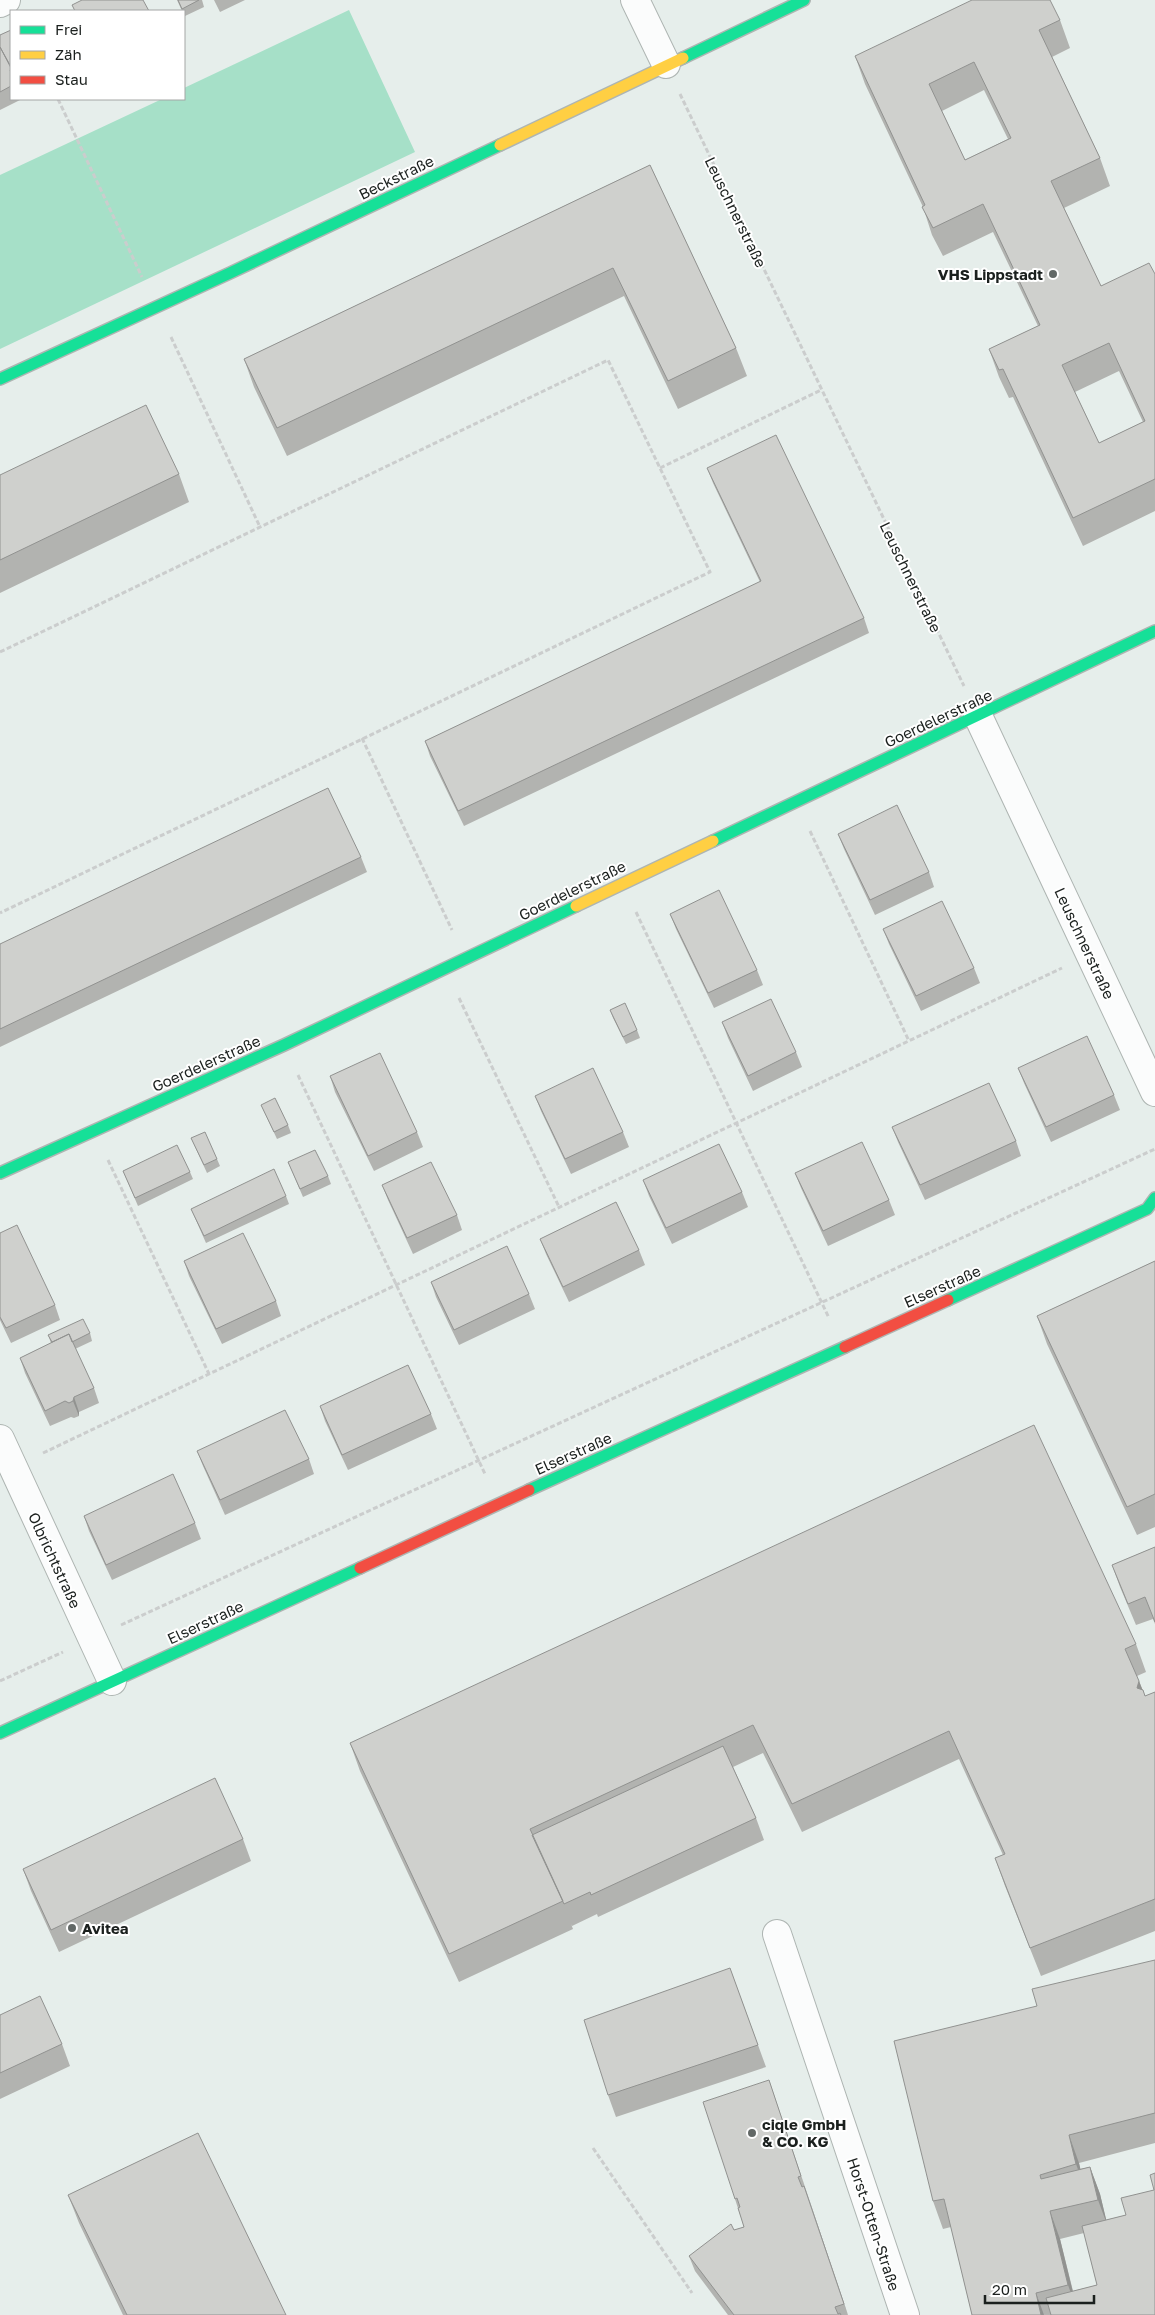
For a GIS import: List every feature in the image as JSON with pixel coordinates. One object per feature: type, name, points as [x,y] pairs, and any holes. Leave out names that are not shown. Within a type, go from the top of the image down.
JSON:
[{"type":"street","points":[[0,3],[6,0]]},
{"type":"street","points":[[635,0],[666,64]]},
{"type":"street","name":"Beckstraße","points":[[0,379],[804,0]]},
{"type":"street","name":"Goerdelerstraße","points":[[0,1173],[284,1044],[622,882],[1155,631]]},
{"type":"street","name":"Leuschnerstraße","points":[[978,716],[1155,1092]]},
{"type":"street","name":"Elserstraße","points":[[0,1733],[1147,1209],[1155,1198]]},
{"type":"street","name":"Olbrichtstraße","points":[[0,1439],[112,1681]]},
{"type":"street","name":"Horst-Otten-Straße","points":[[777,1934],[905,2315]]},
{"type":"path","name":"Leuschnerstraße","points":[[666,64],[978,716]]},
{"type":"path","points":[[58,100],[260,527]]},
{"type":"path","points":[[0,652],[608,360],[710,572],[0,913]]},
{"type":"path","points":[[660,468],[821,390]]},
{"type":"path","points":[[362,738],[465,958]]},
{"type":"path","points":[[796,801],[909,1040]]},
{"type":"path","points":[[622,882],[843,1348]]},
{"type":"path","points":[[13,1468],[397,1286],[736,1122],[1091,955]]},
{"type":"path","points":[[444,968],[560,1207]]},
{"type":"path","points":[[284,1044],[499,1504]]},
{"type":"path","points":[[94,1130],[209,1374]]},
{"type":"path","points":[[0,1681],[1155,1149]]},
{"type":"path","points":[[594,2148],[692,2293]]},
{"type":"green space","points":[[349,10],[415,152],[0,349],[0,175],[160,100],[185,100],[185,88]]},
{"type":"building","points":[[82,0],[143,0],[148,10],[74,10],[72,5]]},
{"type":"building","points":[[178,0],[199,0],[182,9]]},
{"type":"building","name":"VHS Lippstadt","points":[[972,0],[1050,0],[1060,20],[1039,30],[1100,158],[1051,181],[1101,286],[1149,263],[1155,274],[1155,479],[1073,518],[1003,369],[999,370],[989,349],[1040,325],[983,204],[933,228],[922,207],[925,205],[855,56]],"holes":[[[974,62],[1011,138],[965,160],[929,84]],[[1109,343],[1145,421],[1099,443],[1062,365]]]},
{"type":"building","points":[[10,30],[10,65],[0,47],[0,35]]},
{"type":"building","points":[[0,47],[10,66],[10,87],[0,92]]},
{"type":"building","points":[[650,165],[736,348],[668,381],[613,268],[277,428],[244,359]]},
{"type":"building","points":[[146,405],[179,474],[0,560],[0,475]]},
{"type":"building","points":[[776,435],[864,618],[458,811],[425,741],[761,581],[707,468]]},
{"type":"building","points":[[328,788],[361,857],[0,1029],[0,944]]},
{"type":"building","points":[[897,805],[929,872],[870,900],[838,834]]},
{"type":"building","points":[[719,890],[757,970],[708,993],[670,914]]},
{"type":"building","points":[[942,901],[974,968],[916,996],[883,929]]},
{"type":"building","points":[[771,999],[796,1052],[748,1076],[722,1022]]},
{"type":"building","points":[[625,1003],[637,1030],[623,1037],[610,1010]]},
{"type":"building","points":[[1087,1036],[1114,1095],[1046,1127],[1018,1068]]},
{"type":"building","points":[[380,1053],[417,1132],[368,1156],[330,1076]]},
{"type":"building","points":[[593,1068],[623,1132],[565,1159],[535,1096]]},
{"type":"building","points":[[989,1083],[1016,1141],[920,1185],[892,1127]]},
{"type":"building","points":[[275,1098],[288,1125],[274,1132],[261,1105]]},
{"type":"building","points":[[205,1132],[217,1159],[204,1165],[191,1138]]},
{"type":"building","points":[[862,1142],[889,1200],[823,1231],[795,1173]]},
{"type":"building","points":[[719,1144],[742,1192],[666,1228],[643,1180]]},
{"type":"building","points":[[177,1145],[190,1172],[135,1198],[123,1171]]},
{"type":"building","points":[[315,1150],[328,1176],[300,1189],[288,1162]]},
{"type":"building","points":[[431,1162],[457,1215],[407,1238],[382,1185]]},
{"type":"building","points":[[274,1169],[286,1196],[204,1236],[191,1209]]},
{"type":"building","points":[[616,1202],[639,1250],[563,1287],[540,1239]]},
{"type":"building","points":[[17,1225],[55,1305],[6,1328],[0,1317],[0,1233]]},
{"type":"building","points":[[243,1233],[276,1301],[216,1329],[184,1261]]},
{"type":"building","points":[[507,1246],[529,1294],[454,1330],[431,1282]]},
{"type":"building","points":[[1155,1261],[1155,1494],[1127,1507],[1037,1316]]},
{"type":"building","points":[[83,1319],[90,1333],[72,1342],[69,1334],[52,1342],[48,1335]]},
{"type":"building","points":[[69,1334],[94,1388],[74,1397],[73,1401],[69,1403],[65,1401],[45,1411],[20,1358]]},
{"type":"building","points":[[408,1365],[431,1414],[342,1455],[320,1406]]},
{"type":"building","points":[[285,1410],[309,1459],[220,1500],[197,1451]]},
{"type":"building","points":[[1034,1425],[1136,1644],[1125,1649],[1139,1681],[1137,1688],[1143,1690],[1145,1696],[1155,1692],[1155,1899],[1030,1948],[995,1858],[1005,1854],[949,1731],[792,1804],[753,1725],[530,1829],[563,1901],[449,1954],[350,1743]]},
{"type":"building","points":[[173,1474],[195,1523],[106,1565],[84,1516]]},
{"type":"building","points":[[1155,1547],[1155,1622],[1145,1597],[1128,1604],[1112,1565]]},
{"type":"building","points":[[723,1746],[756,1818],[591,1895],[590,1892],[564,1904],[532,1835]]},
{"type":"building","points":[[215,1778],[243,1839],[51,1930],[23,1869]]},
{"type":"building","points":[[1155,1960],[1155,2113],[1069,2135],[1076,2164],[1040,2175],[1041,2179],[1090,2167],[1098,2200],[1050,2211],[1068,2285],[1036,2293],[1041,2315],[972,2315],[944,2199],[933,2201],[894,2041],[1037,2006],[1032,1989]]},
{"type":"building","points":[[730,1968],[758,2045],[608,2095],[584,2020]]},
{"type":"building","points":[[40,1996],[62,2044],[0,2073],[0,2015]]},
{"type":"building","points":[[769,2080],[801,2176],[798,2177],[802,2187],[804,2186],[844,2304],[835,2307],[838,2314],[840,2313],[841,2315],[734,2315],[689,2256],[731,2224],[734,2230],[744,2227],[738,2208],[740,2207],[737,2198],[735,2199],[703,2102]]},
{"type":"building","points":[[198,2133],[286,2315],[127,2315],[68,2195]]},
{"type":"building","points":[[1155,2173],[1155,2315],[1051,2315],[1046,2298],[1097,2285],[1082,2226],[1126,2215],[1121,2198],[1154,2190],[1150,2175]]},
{"type":"traffic: fast","points":[[683,58],[804,0]]},
{"type":"traffic: fast","points":[[0,379],[500,145]]},
{"type":"traffic: fast","points":[[713,841],[1155,631]]},
{"type":"traffic: fast","points":[[0,1173],[284,1045],[576,906]]},
{"type":"traffic: fast","points":[[948,1300],[1147,1209],[1155,1198]]},
{"type":"traffic: fast","points":[[529,1490],[845,1347]]},
{"type":"traffic: fast","points":[[0,1733],[360,1568]]},
{"type":"traffic: slow","points":[[500,145],[683,58]]},
{"type":"traffic: slow","points":[[576,906],[713,841]]},
{"type":"traffic: jam","points":[[845,1347],[948,1300]]},
{"type":"traffic: jam","points":[[360,1568],[529,1490]]},
{"type":"place","name":"VHS Lippstadt","points":[[1053,274]]},
{"type":"place","name":"Avitea","points":[[72,1928]]},
{"type":"place","name":"ciqle GmbH & CO. KG","points":[[752,2133]]}]
